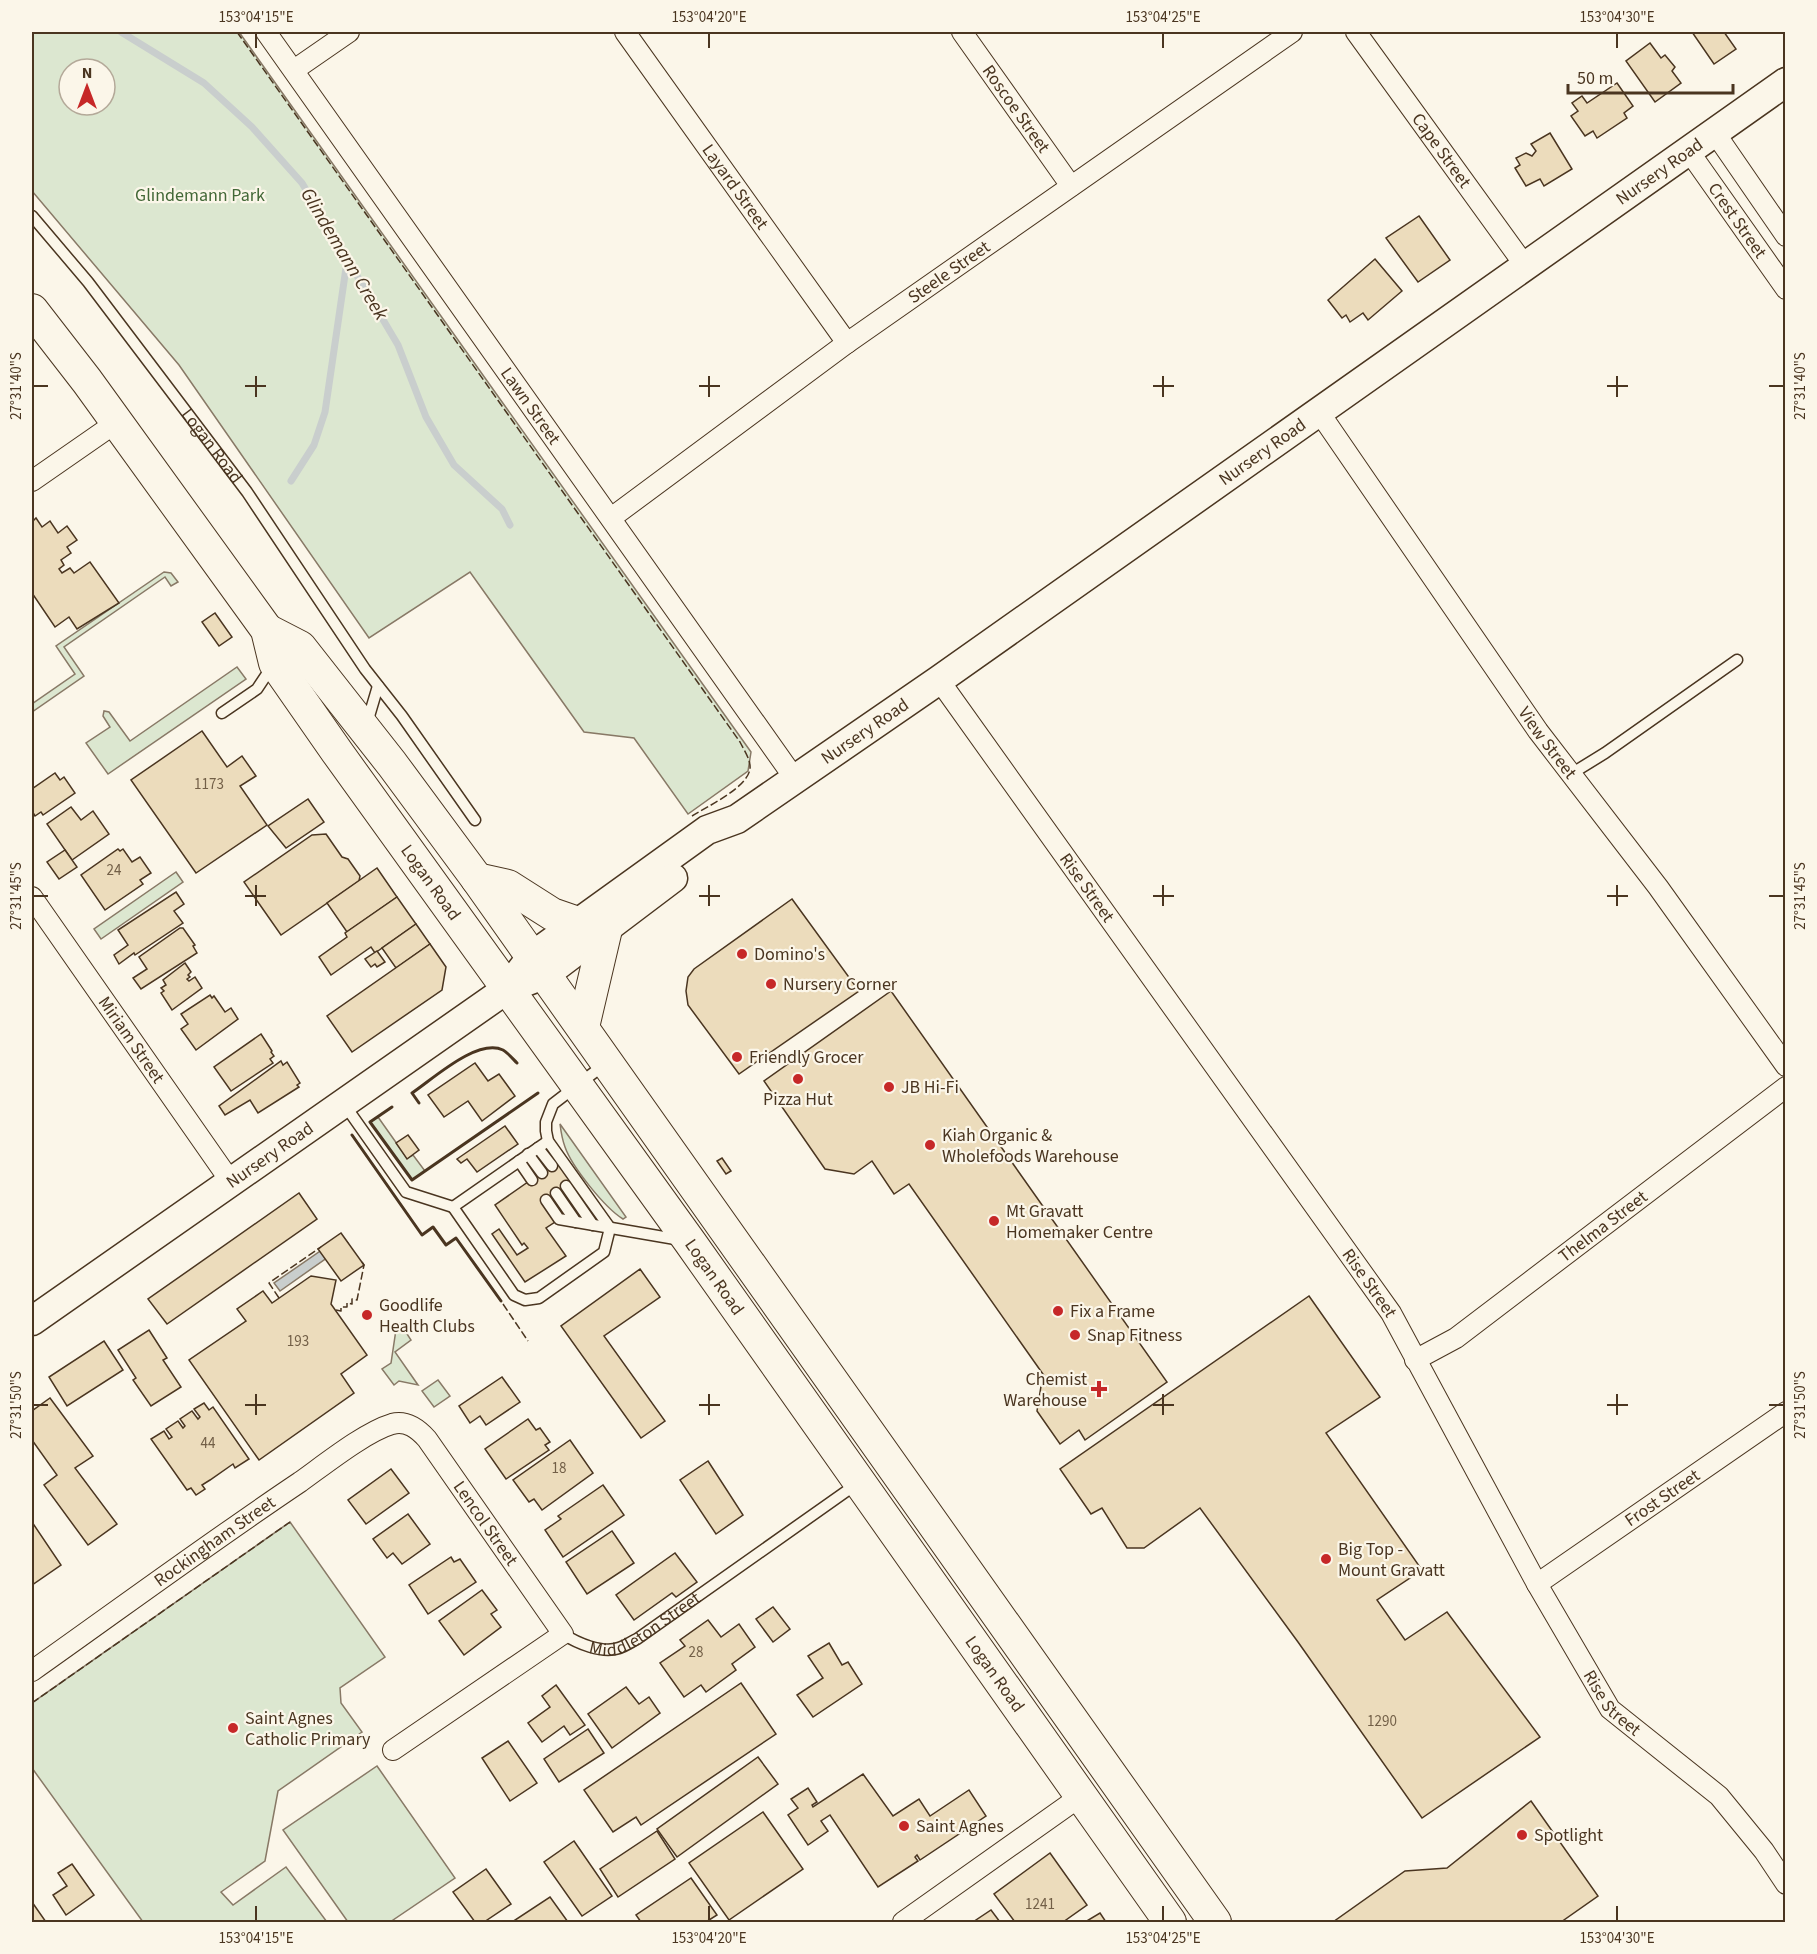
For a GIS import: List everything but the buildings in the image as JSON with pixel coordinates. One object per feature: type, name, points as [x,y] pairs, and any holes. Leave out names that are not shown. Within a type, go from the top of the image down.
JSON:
[{"type":"main road","name":"Nursery Road","points":[[32,1321],[344,1104],[592,926],[718,844],[736,819],[939,681],[1527,267],[1785,82]]},
{"type":"main road","name":"Logan Road","points":[[32,310],[117,422],[267,630],[275,663],[690,1242],[1170,1923]]},
{"type":"main road","name":"Logan Road","points":[[267,630],[300,647],[477,879],[1215,1923]]},
{"type":"main road","points":[[477,879],[508,886],[552,914],[592,926],[583,1027]]},
{"type":"street","name":"Lawn Street","points":[[266,32],[795,779]]},
{"type":"street","points":[[294,70],[349,32]]},
{"type":"street","name":"Layard Street","points":[[625,32],[847,343]]},
{"type":"street","name":"Roscoe Street","points":[[962,32],[1071,186]]},
{"type":"street","name":"Steele Street","points":[[611,518],[847,343],[1292,32]]},
{"type":"street","name":"Cape Street","points":[[1356,32],[1527,267]]},
{"type":"street","name":"Crest Street","points":[[1715,133],[1785,236]]},
{"type":"street","name":"Crest Street","points":[[1688,150],[1785,289]]},
{"type":"street","name":"View Street","points":[[1319,412],[1538,731],[1658,886],[1785,1066]]},
{"type":"street","points":[[32,481],[117,422]]},
{"type":"street","name":"Rise Street","points":[[939,681],[1391,1313],[1537,1584],[1610,1709],[1719,1796],[1764,1851],[1785,1884]]},
{"type":"street","name":"Miriam Street","points":[[32,897],[231,1182]]},
{"type":"street","name":"Thelma Street","points":[[1415,1360],[1456,1338],[1785,1087]]},
{"type":"street","name":"Frost Street","points":[[1537,1584],[1785,1412]]},
{"type":"street","name":"Rockingham Street","points":[[32,1671],[373,1432],[394,1423],[401,1423]]},
{"type":"street","name":"Lencol Street","points":[[401,1423],[417,1427],[427,1439],[563,1634]]},
{"type":"street","name":"Middleton Street","points":[[393,1750],[563,1634]]},
{"type":"street","points":[[903,1923],[1081,1796]]},
{"type":"lane","name":"Logan Road","points":[[32,216],[88,282],[247,492],[378,686],[402,716],[475,820]]},
{"type":"lane","points":[[1571,774],[1605,753],[1737,660]]},
{"type":"lane","points":[[222,713],[257,688],[275,663]]},
{"type":"lane","points":[[365,730],[378,686]]},
{"type":"lane","points":[[344,1104],[406,1192],[453,1207],[514,1295],[525,1300],[539,1298],[604,1252],[610,1228],[548,1141],[546,1122],[552,1104],[608,1062]]},
{"type":"lane","points":[[453,1207],[548,1141]]},
{"type":"lane","points":[[538,1148],[552,1166]]},
{"type":"lane","points":[[528,1154],[542,1173]]},
{"type":"lane","points":[[519,1161],[532,1180]]},
{"type":"lane","points":[[566,1186],[593,1225]]},
{"type":"lane","points":[[556,1193],[576,1222]]},
{"type":"lane","points":[[546,1200],[559,1219],[690,1242]]},
{"type":"lane","name":"Middleton Street","points":[[563,1634],[574,1641],[597,1648],[617,1649],[637,1639],[859,1482]]},
{"type":"green space","name":"Glindemann Park","points":[[32,32],[239,32],[751,752],[748,771],[688,814],[634,738],[584,732],[470,572],[369,638],[179,365],[32,191]]},
{"type":"green space","points":[[164,572],[171,573],[178,582],[171,586],[165,577],[64,647],[84,676],[32,712],[32,704],[75,674],[56,646]]},
{"type":"green space","points":[[237,667],[246,679],[108,774],[86,743],[110,727],[103,716],[104,711],[109,712],[130,741]]},
{"type":"green space","points":[[176,872],[183,882],[101,939],[94,929]]},
{"type":"green space","points":[[378,1117],[407,1158],[413,1155],[425,1171],[412,1180],[370,1122]]},
{"type":"green space","points":[[560,1124],[626,1217],[623,1219],[607,1206],[582,1176],[565,1147]]},
{"type":"green space","points":[[397,1323],[400,1323],[411,1340],[395,1352],[418,1385],[399,1381],[394,1385],[382,1369],[391,1363]]},
{"type":"green space","points":[[438,1380],[450,1396],[434,1407],[422,1391]]},
{"type":"green space","points":[[290,1522],[385,1657],[340,1688],[341,1703],[362,1732],[278,1791],[265,1861],[221,1892],[233,1905],[286,1867],[327,1922],[143,1922],[32,1768],[32,1703]]},
{"type":"green space","points":[[377,1766],[455,1878],[390,1922],[348,1922],[283,1830]]},
{"type":"shaded area","points":[[342,1236],[348,1243],[280,1291],[274,1283]]},
{"type":"waterway","name":"Glindemann Creek","points":[[121,32],[204,83],[252,127],[302,183],[398,345],[426,417],[454,465],[502,509],[510,525]]},
{"type":"waterway","points":[[291,481],[314,445],[325,412],[347,261]]},
{"type":"fence","points":[[237,32],[740,742],[749,762],[750,769],[747,776],[735,790],[692,816]]},
{"type":"fence","points":[[279,1298],[269,1283],[321,1247]]},
{"type":"fence","points":[[336,1310],[341,1311],[341,1307],[347,1307],[347,1303],[352,1304],[352,1299],[357,1300],[364,1265],[362,1262]]},
{"type":"fence","points":[[503,1304],[528,1341]]},
{"type":"fence","points":[[32,1703],[290,1522]]},
{"type":"wall","points":[[419,1103],[412,1093],[468,1055],[492,1048],[503,1050],[517,1063]]},
{"type":"wall","points":[[392,1107],[370,1122],[412,1180],[538,1093]]},
{"type":"wall","points":[[352,1135],[422,1235],[433,1227],[446,1245],[456,1238],[501,1301]]},
{"type":"place","name":"Domino's","points":[[742,954]]},
{"type":"place","name":"Nursery Corner","points":[[771,984]]},
{"type":"place","name":"Friendly Grocer","points":[[737,1057]]},
{"type":"place","name":"Pizza Hut","points":[[798,1079]]},
{"type":"place","name":"JB Hi-Fi","points":[[889,1087]]},
{"type":"place","name":"Kiah Organic & Wholefoods Warehouse","points":[[930,1145]]},
{"type":"place","name":"Mt Gravatt Homemaker Centre","points":[[994,1221]]},
{"type":"place","name":"Fix a Frame","points":[[1058,1311]]},
{"type":"place","name":"Goodlife Health Clubs","points":[[367,1315]]},
{"type":"place","name":"Snap Fitness","points":[[1075,1335]]},
{"type":"place","name":"Chemist Warehouse","points":[[1099,1389]]},
{"type":"place","name":"Big Top - Mount Gravatt","points":[[1326,1559]]},
{"type":"place","name":"Saint Agnes Catholic Primary","points":[[233,1728]]},
{"type":"place","name":"Saint Agnes","points":[[904,1826]]},
{"type":"place","name":"Spotlight","points":[[1522,1835]]}]
